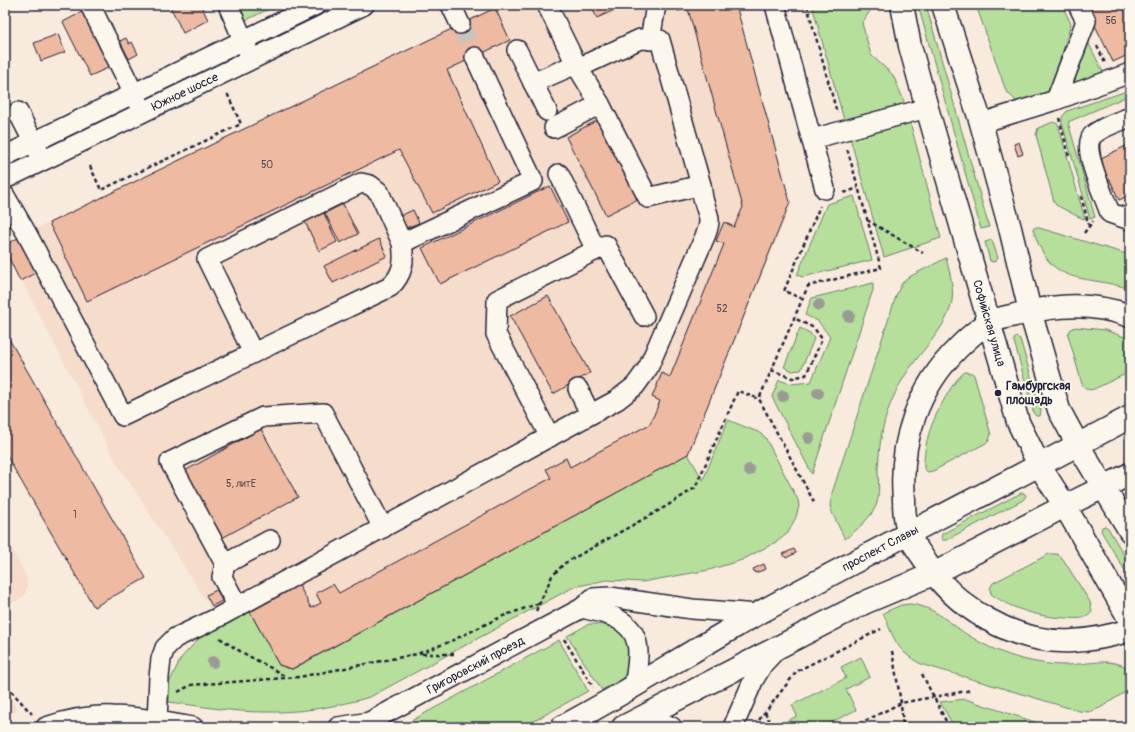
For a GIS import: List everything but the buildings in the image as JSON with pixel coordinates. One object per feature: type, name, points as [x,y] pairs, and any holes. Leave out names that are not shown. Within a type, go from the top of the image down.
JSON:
[{"type":"main road","name":"Софийская улица","points":[[902,5],[910,46],[927,108],[1018,422],[1038,465],[1065,506],[1130,620]]},
{"type":"main road","points":[[943,5],[981,123],[1010,228],[1030,312],[1059,410],[1078,445],[1130,531]]},
{"type":"main road","points":[[1130,316],[1099,308],[1076,306],[1053,307],[990,322],[968,338],[949,357],[932,378],[919,402],[910,428],[904,454],[902,481],[908,533],[933,574],[952,594],[978,614],[1007,629],[1038,638],[1071,641],[1104,638],[1130,630]]},
{"type":"main road","name":"проспект Славы","points":[[562,727],[758,614],[908,533],[1130,417]]},
{"type":"main road","points":[[632,722],[866,602],[933,574],[1130,474]]},
{"type":"street","points":[[90,5],[143,112]]},
{"type":"street","points":[[228,5],[252,60]]},
{"type":"street","name":"Южное шоссе","points":[[5,156],[316,5]]},
{"type":"street","name":"Южное шоссе","points":[[5,179],[364,5]]},
{"type":"street","points":[[451,5],[460,24]]},
{"type":"street","points":[[547,5],[577,66],[600,104],[648,198],[701,185]]},
{"type":"street","points":[[650,40],[656,5]]},
{"type":"street","points":[[775,5],[828,194]]},
{"type":"street","points":[[1056,100],[1082,13]]},
{"type":"street","points":[[157,721],[161,660],[165,648],[175,638],[238,607],[626,394],[635,386],[648,368],[709,226],[710,218],[660,40],[640,39],[533,83]]},
{"type":"street","points":[[517,50],[551,120],[600,104]]},
{"type":"street","points":[[402,243],[533,181],[475,57]]},
{"type":"street","points":[[981,123],[1056,100],[1121,76]]},
{"type":"street","points":[[812,139],[927,108]]},
{"type":"street","points":[[18,112],[42,161]]},
{"type":"street","points":[[1130,117],[1093,134],[1088,144],[1092,165],[1110,213],[1130,220]]},
{"type":"street","points":[[559,174],[596,250]]},
{"type":"street","points":[[5,196],[27,234],[122,416],[390,287],[402,270],[404,256],[402,243],[379,192],[370,185],[361,184],[207,258],[253,352]]},
{"type":"street","points":[[550,437],[496,334],[497,300],[606,246],[644,316]]},
{"type":"street","points":[[578,389],[590,414]]},
{"type":"street","points":[[238,607],[222,577],[225,564],[170,462],[263,417],[323,413],[383,528]]},
{"type":"street","points":[[225,564],[270,540]]},
{"type":"street","name":"Григоровский проезд","points":[[338,727],[365,724],[582,608],[594,598],[610,597],[692,609],[758,614]]},
{"type":"street","points":[[582,608],[615,617],[625,624],[632,632],[638,647],[639,655],[634,686]]},
{"type":"street","points":[[733,727],[753,681],[763,664],[779,646]]},
{"type":"street","points":[[46,727],[60,722],[80,718],[111,715],[193,727]]},
{"type":"street","points":[[632,722],[663,723],[672,727]]},
{"type":"path","points":[[1082,13],[1121,76]]},
{"type":"path","points":[[90,166],[101,190],[241,124],[227,93]]},
{"type":"path","points":[[803,299],[784,291],[828,194],[858,188]]},
{"type":"path","points":[[867,220],[923,254]]},
{"type":"path","points":[[1084,234],[1092,222]]},
{"type":"path","points":[[759,399],[808,286],[881,268]]},
{"type":"path","points":[[771,370],[792,378],[806,375],[819,346],[822,339],[814,328],[794,318]]},
{"type":"path","points":[[535,613],[552,576],[565,563],[665,507],[695,488],[738,391],[759,399],[814,502]]},
{"type":"path","points":[[158,693],[183,690],[190,685],[306,676],[417,654],[449,642],[503,616],[540,603]]},
{"type":"path","points":[[206,623],[229,645],[286,677]]},
{"type":"path","points":[[757,722],[797,671],[881,630]]},
{"type":"path","points":[[563,636],[595,691]]},
{"type":"path","points":[[892,651],[901,703],[903,727]]},
{"type":"path","points":[[417,654],[459,654]]},
{"type":"path","points":[[922,674],[949,727]]},
{"type":"path","points":[[5,687],[10,690],[32,714]]},
{"type":"path","points":[[853,727],[901,703],[972,690]]},
{"type":"path","points":[[765,712],[772,727]]},
{"type":"shaded area","points":[[499,5],[733,5],[790,207],[688,454],[292,670],[285,669],[223,632],[203,596],[115,460],[5,249],[5,244]]},
{"type":"shaded area","points":[[5,536],[26,576],[27,582],[24,596],[5,608]]},
{"type":"shaded area","points":[[5,688],[18,711],[5,716]]},
{"type":"green space","points":[[246,5],[277,5],[238,24],[233,11]]},
{"type":"green space","points":[[812,5],[874,5],[862,23],[871,55],[893,75],[904,101],[902,104],[844,120]]},
{"type":"green space","points":[[918,5],[926,5],[989,227],[981,229]]},
{"type":"green space","points":[[976,5],[1062,5],[1071,24],[1056,74],[1048,92],[1017,102],[1006,91]]},
{"type":"green space","points":[[1086,38],[1105,76],[1073,87],[1069,82]]},
{"type":"green space","points":[[1130,90],[1130,95],[1068,122],[1095,217],[1090,219],[1062,123],[1062,117],[1067,111]]},
{"type":"green space","points":[[910,122],[941,238],[884,257],[850,138]]},
{"type":"green space","points":[[1053,122],[1058,124],[1085,219],[1056,205],[1054,202],[1036,135],[1038,128]]},
{"type":"green space","points":[[854,196],[872,260],[803,277],[797,275],[827,204]]},
{"type":"green space","points":[[1036,227],[1130,255],[1130,289],[1113,284],[1070,276],[1059,270],[1049,261],[1040,248],[1033,229]]},
{"type":"green space","points":[[992,240],[998,258],[993,262],[990,261],[985,242]]},
{"type":"green space","points":[[946,258],[951,277],[952,303],[950,309],[943,324],[908,371],[892,400],[886,416],[881,441],[877,503],[868,518],[859,528],[845,539],[830,506],[832,493],[896,296],[902,283],[909,277]]},
{"type":"green space","points":[[873,283],[873,290],[812,474],[772,397],[779,380],[791,384],[811,382],[830,337],[818,321],[805,315],[812,298]]},
{"type":"green space","points":[[1075,327],[1105,330],[1130,339],[1130,372],[1094,389],[1088,390],[1082,384],[1068,335],[1070,330]]},
{"type":"green space","points":[[800,328],[810,333],[814,339],[801,370],[792,371],[784,367]]},
{"type":"green space","points":[[1017,337],[1020,339],[1041,411],[1040,416],[1036,416],[1034,414],[1014,341]]},
{"type":"green space","points":[[965,372],[972,373],[974,375],[991,435],[988,442],[933,471],[928,472],[924,469],[924,459],[930,429],[950,390]]},
{"type":"green space","points":[[728,420],[758,432],[765,437],[798,500],[799,506],[796,517],[788,533],[778,541],[742,560],[709,570],[642,582],[606,580],[574,587],[370,697],[357,701],[317,709],[277,712],[240,711],[169,702],[169,683],[181,658],[203,634],[250,612],[279,665],[293,669],[688,454],[703,480]]},
{"type":"green space","points":[[1021,493],[1024,493],[1026,496],[1023,500],[946,540],[941,539],[942,534]]},
{"type":"green space","points":[[1105,526],[1108,528],[1130,565],[1130,579],[1101,531],[1102,527]]},
{"type":"green space","points":[[1049,554],[1057,554],[1063,559],[1090,602],[1092,612],[1088,616],[1082,618],[1059,618],[1038,615],[1018,609],[991,594],[990,588],[993,583]]},
{"type":"green space","points":[[910,604],[927,608],[983,644],[1022,659],[1059,665],[1106,662],[1122,665],[1130,669],[1130,689],[1100,708],[1089,712],[1079,711],[921,664],[901,649],[893,637],[883,613],[901,605]]},
{"type":"green space","points":[[589,624],[610,627],[628,637],[632,664],[621,680],[602,690],[567,636]]},
{"type":"green space","points":[[559,640],[588,691],[523,727],[400,727]]},
{"type":"green space","points":[[861,657],[870,677],[846,689],[856,710],[822,727],[783,727],[781,724],[797,716],[792,705],[846,678],[841,667]]},
{"type":"green space","points":[[965,699],[1050,727],[954,727],[940,702]]},
{"type":"tunnel","points":[[460,24],[475,57]]},
{"type":"place","name":"Гамбургская площадь","points":[[998,393]]}]
